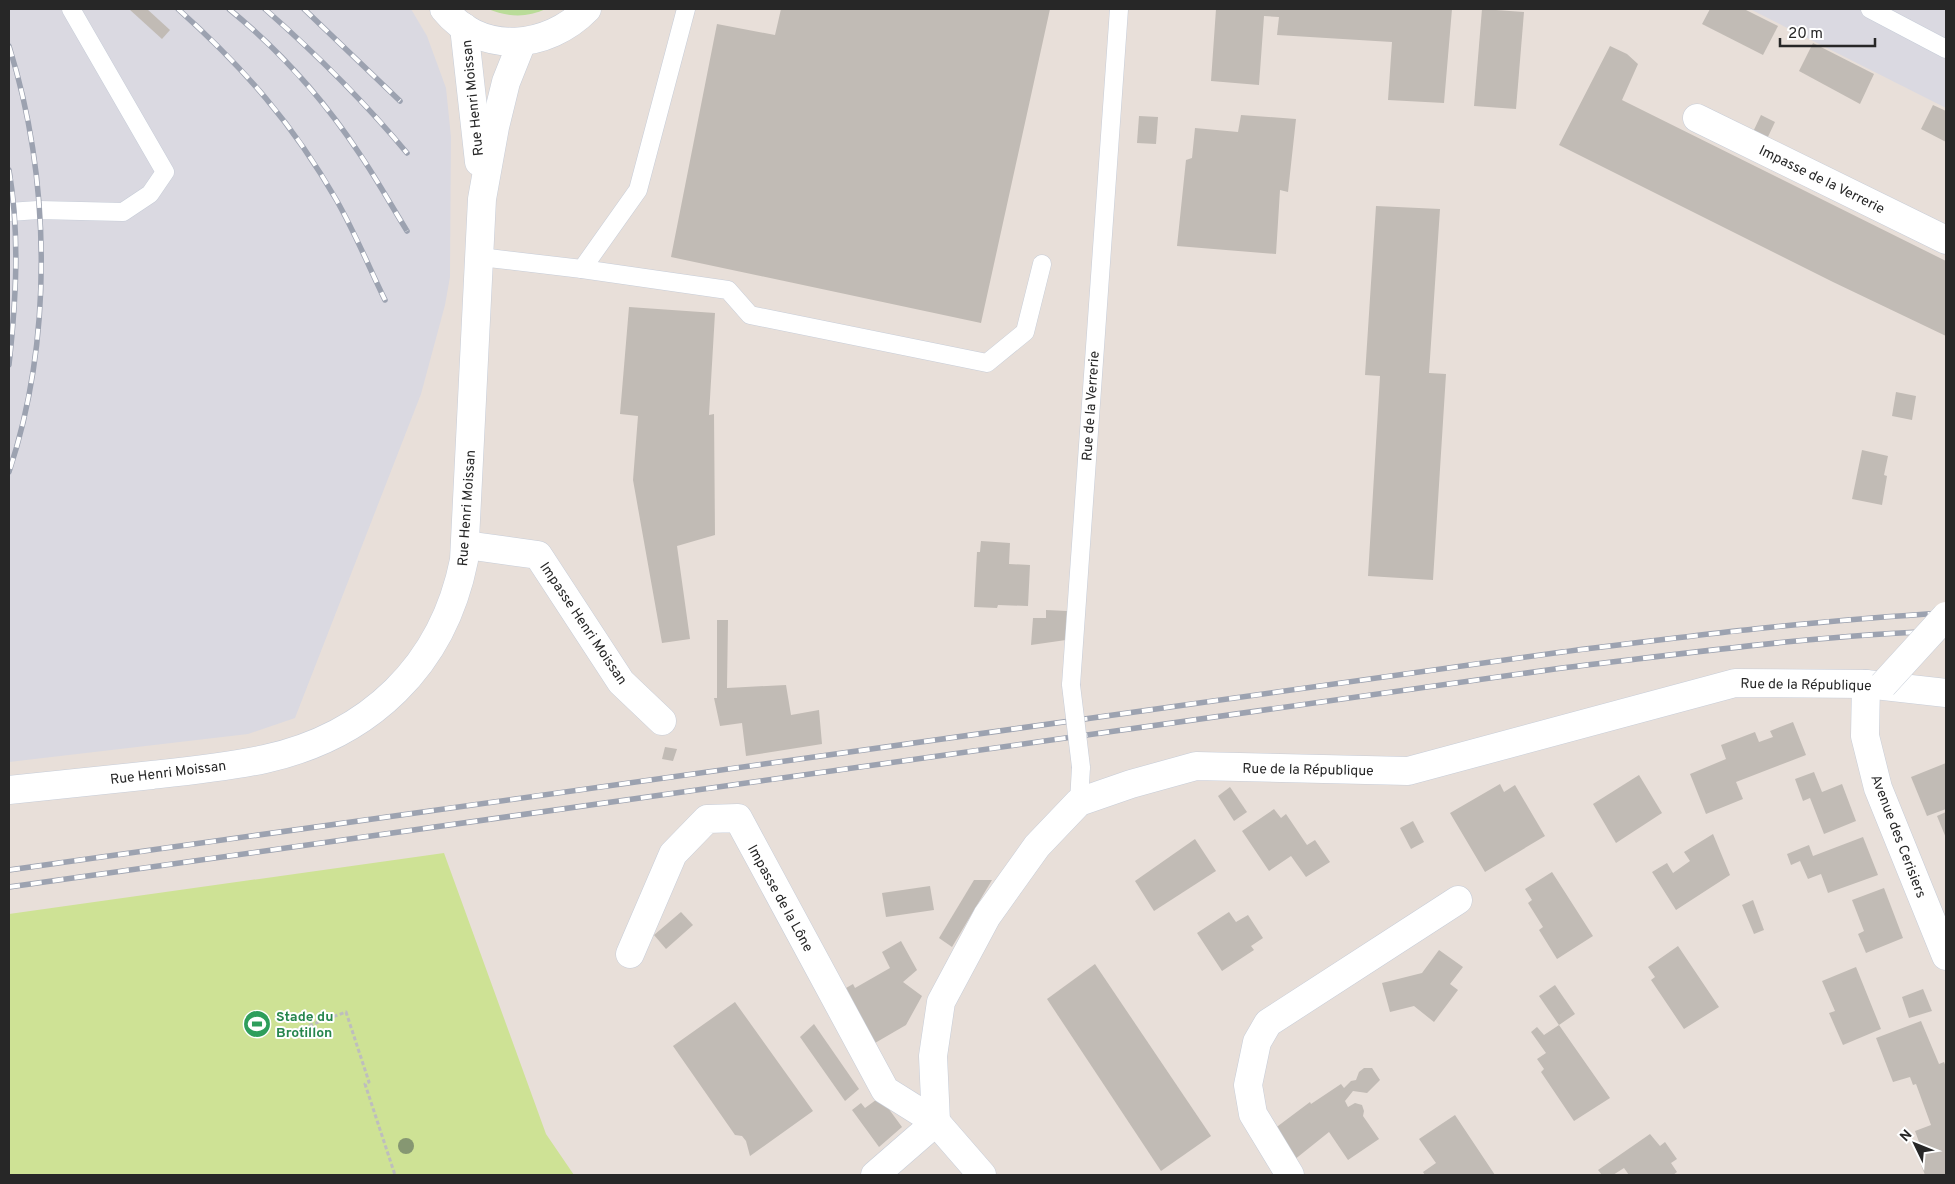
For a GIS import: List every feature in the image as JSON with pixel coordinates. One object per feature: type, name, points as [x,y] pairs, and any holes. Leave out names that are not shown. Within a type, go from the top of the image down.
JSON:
[{"type":"street","points":[[454,18],[491,39],[522,42],[560,31],[576,20],[587,9]]},
{"type":"street","name":"Rue Henri Moissan","points":[[454,18],[482,199]]},
{"type":"street","name":"Rue Henri Moissan","points":[[9,790],[184,772],[265,759],[296,750],[342,731],[364,718],[386,700],[424,659],[440,632],[453,604],[461,576],[466,545],[482,199],[495,127],[504,91],[522,42]]},
{"type":"street","name":"Impasse de la Verrerie","points":[[1697,118],[1946,240]]},
{"type":"street","name":"Impasse Henri Moissan","points":[[466,545],[538,555],[621,682],[662,721]]},
{"type":"street","name":"Rue de la République","points":[[936,1122],[933,1056],[941,1002],[987,916],[1036,846],[1079,802],[1131,784],[1196,766],[1408,771],[1735,683],[1875,685],[1946,616]]},
{"type":"street","points":[[1875,685],[1946,693]]},
{"type":"street","name":"Avenue des Cerisiers","points":[[1875,685],[1865,736],[1878,788],[1946,956]]},
{"type":"street","name":"Impasse de la Lône","points":[[630,954],[673,854],[707,819],[738,818],[885,1090],[936,1122]]},
{"type":"street","points":[[1290,1175],[1253,1114],[1248,1085],[1257,1042],[1268,1023],[1458,900]]},
{"type":"street","points":[[875,1175],[936,1122],[982,1175]]},
{"type":"lane","points":[[9,212],[38,210],[123,212],[150,194],[165,172],[71,9]]},
{"type":"lane","points":[[582,269],[638,190],[686,9]]},
{"type":"lane","name":"Rue de la Verrerie","points":[[1079,802],[1081,767],[1071,685],[1119,9]]},
{"type":"lane","points":[[1870,9],[1946,49]]},
{"type":"lane","points":[[480,257],[582,269],[728,290],[750,315],[986,362],[1025,332],[1042,264]]},
{"type":"path","points":[[297,1030],[346,1012],[369,1082],[365,1084],[395,1175]]},
{"type":"shaded area","points":[[9,9],[411,9],[427,36],[446,88],[451,137],[450,277],[445,305],[421,394],[295,718],[248,734],[9,762]]},
{"type":"shaded area","points":[[1750,9],[1946,9],[1946,108]]},
{"type":"green space","points":[[488,9],[546,9],[532,14],[510,15]]},
{"type":"green space","name":"Stade du Brotillon","points":[[444,853],[546,1134],[574,1175],[9,1175],[9,914]]},
{"type":"building","points":[[129,9],[147,9],[170,30],[162,39]]},
{"type":"building","points":[[781,9],[1050,9],[981,323],[671,257],[717,24],[775,35]]},
{"type":"building","points":[[1216,9],[1452,9],[1444,103],[1388,100],[1392,42],[1277,35],[1279,17],[1264,16],[1259,85],[1211,81]]},
{"type":"building","points":[[1482,9],[1524,12],[1516,109],[1474,106]]},
{"type":"building","points":[[1710,9],[1744,9],[1778,26],[1763,55],[1702,24]]},
{"type":"building","points":[[1813,43],[1874,74],[1860,104],[1799,71]]},
{"type":"building","points":[[1610,46],[1627,54],[1638,64],[1622,100],[1946,261],[1946,336],[1833,282],[1559,145]]},
{"type":"building","points":[[1933,105],[1946,111],[1946,142],[1921,129]]},
{"type":"building","points":[[1241,115],[1296,119],[1288,192],[1280,190],[1276,254],[1177,246],[1186,160],[1192,158],[1195,128],[1238,132]]},
{"type":"building","points":[[1761,115],[1775,122],[1766,141],[1752,134]]},
{"type":"building","points":[[1139,116],[1158,117],[1156,144],[1137,143]]},
{"type":"building","points":[[1376,206],[1440,209],[1429,373],[1446,374],[1433,580],[1368,576],[1380,376],[1365,375]]},
{"type":"building","points":[[629,307],[715,313],[709,415],[714,414],[715,535],[677,546],[690,639],[662,643],[633,480],[638,416],[620,414]]},
{"type":"building","points":[[1896,392],[1916,396],[1912,420],[1892,416]]},
{"type":"building","points":[[1862,450],[1888,456],[1884,475],[1887,476],[1882,505],[1852,499]]},
{"type":"building","points":[[981,541],[1010,543],[1009,564],[1030,565],[1028,606],[998,605],[997,608],[974,607],[977,552],[980,552]]},
{"type":"building","points":[[1046,610],[1067,611],[1066,640],[1031,645],[1033,618],[1046,618]]},
{"type":"building","points":[[717,620],[728,620],[727,688],[786,685],[791,715],[819,710],[822,744],[746,756],[742,723],[720,726],[714,698],[717,698]]},
{"type":"building","points":[[1793,722],[1806,755],[1736,782],[1743,799],[1706,814],[1690,774],[1726,759],[1721,745],[1755,732],[1759,742],[1773,737],[1770,731]]},
{"type":"building","points":[[665,747],[677,749],[673,761],[662,759]]},
{"type":"building","points":[[1946,763],[1946,809],[1927,816],[1911,777]]},
{"type":"building","points":[[1814,772],[1822,792],[1842,784],[1856,821],[1824,834],[1810,798],[1803,801],[1795,779]]},
{"type":"building","points":[[1639,775],[1662,813],[1616,843],[1593,804]]},
{"type":"building","points":[[1500,784],[1504,792],[1515,785],[1545,836],[1485,872],[1450,813]]},
{"type":"building","points":[[1230,787],[1247,812],[1234,821],[1218,796]]},
{"type":"building","points":[[1274,809],[1281,818],[1286,814],[1307,845],[1315,840],[1330,862],[1306,877],[1291,856],[1269,871],[1242,831]]},
{"type":"building","points":[[1946,812],[1946,838],[1937,816]]},
{"type":"building","points":[[1413,821],[1424,842],[1411,849],[1400,828]]},
{"type":"building","points":[[1713,834],[1730,875],[1676,910],[1652,872],[1667,863],[1673,873],[1690,861],[1684,852]]},
{"type":"building","points":[[1863,837],[1878,875],[1828,893],[1821,874],[1808,879],[1800,861],[1791,865],[1787,854],[1809,845],[1813,856]]},
{"type":"building","points":[[1195,839],[1216,871],[1154,911],[1135,881]]},
{"type":"building","points":[[1552,872],[1593,936],[1557,959],[1539,930],[1543,927],[1528,903],[1532,900],[1525,889]]},
{"type":"building","points":[[974,880],[992,880],[952,947],[939,938]]},
{"type":"building","points":[[930,886],[934,910],[886,917],[882,893]]},
{"type":"building","points":[[1884,888],[1903,938],[1866,953],[1858,934],[1864,931],[1852,900]]},
{"type":"building","points":[[1753,900],[1764,930],[1754,934],[1742,905]]},
{"type":"building","points":[[681,912],[693,925],[666,949],[654,935]]},
{"type":"building","points":[[1229,912],[1236,922],[1248,915],[1263,938],[1251,946],[1254,950],[1222,971],[1197,933]]},
{"type":"building","points":[[901,941],[917,970],[903,982],[922,996],[906,1025],[875,1043],[846,988],[853,984],[855,988],[890,968],[882,952]]},
{"type":"building","points":[[1678,946],[1719,1007],[1684,1029],[1651,980],[1655,977],[1648,967]]},
{"type":"building","points":[[1439,950],[1463,967],[1450,984],[1458,990],[1434,1022],[1414,1006],[1390,1012],[1382,983],[1422,973]]},
{"type":"building","points":[[1095,964],[1211,1136],[1161,1171],[1047,999]]},
{"type":"building","points":[[1856,967],[1881,1029],[1843,1045],[1829,1013],[1835,1011],[1822,981]]},
{"type":"building","points":[[1555,985],[1575,1014],[1559,1025],[1539,996]]},
{"type":"building","points":[[1923,989],[1932,1011],[1909,1018],[1902,997]]},
{"type":"building","points":[[735,1002],[813,1111],[750,1156],[746,1141],[742,1136],[735,1135],[673,1046]]},
{"type":"building","points":[[1921,1021],[1939,1064],[1944,1062],[1946,1067],[1946,1175],[1925,1175],[1917,1155],[1923,1153],[1915,1131],[1931,1125],[1916,1084],[1913,1085],[1910,1077],[1893,1082],[1876,1038]]},
{"type":"building","points":[[814,1024],[859,1089],[845,1101],[800,1037]]},
{"type":"building","points":[[1559,1025],[1610,1098],[1574,1121],[1541,1072],[1544,1069],[1537,1059],[1546,1053],[1531,1032],[1537,1027],[1544,1035]]},
{"type":"building","points":[[1364,1068],[1372,1068],[1380,1080],[1367,1093],[1353,1091],[1345,1101],[1348,1107],[1355,1103],[1362,1105],[1363,1116],[1379,1139],[1348,1160],[1329,1132],[1294,1160],[1274,1129],[1310,1102],[1311,1104],[1341,1084],[1344,1088],[1351,1081],[1356,1080],[1359,1072]]},
{"type":"building","points":[[880,1097],[902,1127],[879,1147],[852,1110],[861,1103],[865,1108]]},
{"type":"building","points":[[1455,1115],[1495,1175],[1425,1175],[1423,1172],[1436,1163],[1419,1139]]},
{"type":"building","points":[[1650,1134],[1660,1146],[1665,1142],[1677,1159],[1671,1163],[1677,1172],[1673,1175],[1629,1175],[1624,1168],[1613,1175],[1602,1175],[1598,1170]]},
{"type":"railway","points":[[178,9],[246,75],[303,147],[344,213],[385,300]]},
{"type":"railway","points":[[229,9],[282,58],[331,114],[365,162],[407,231]]},
{"type":"railway","points":[[265,9],[339,78],[407,153]]},
{"type":"railway","points":[[304,9],[400,101]]},
{"type":"railway","points":[[9,46],[23,97],[33,150],[39,205],[41,259],[39,314],[33,368],[23,421],[9,472]]},
{"type":"railway","points":[[9,170],[16,243],[14,316],[9,365]]},
{"type":"railway","points":[[9,870],[1562,652],[1802,624],[1946,613]]},
{"type":"railway","points":[[9,887],[1562,668],[1850,636],[1946,631]]},
{"type":"place","name":"Stade du Brotillon","points":[[257,1024]]}]
